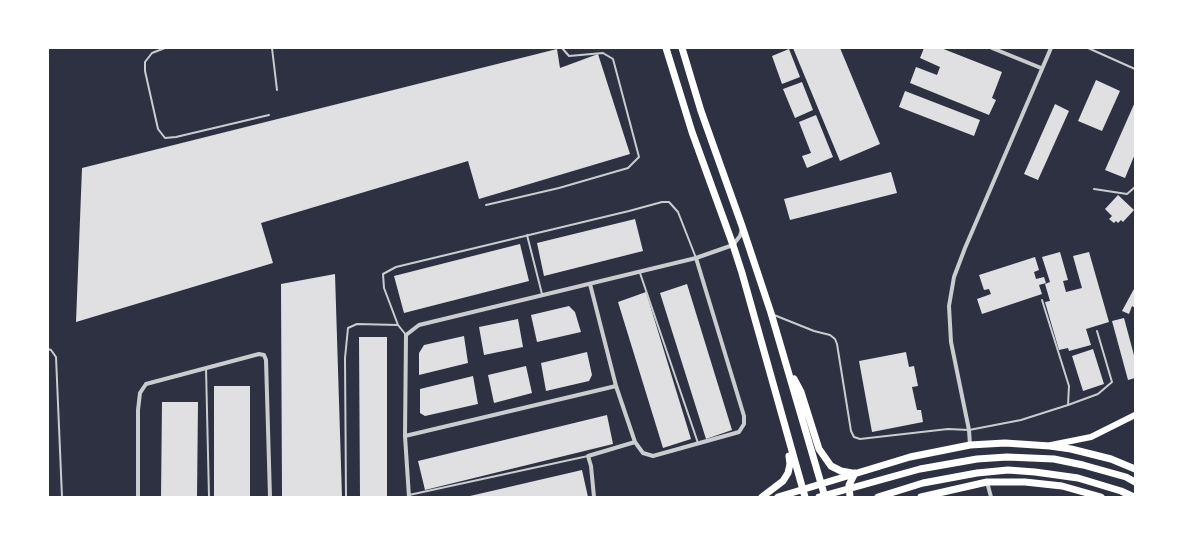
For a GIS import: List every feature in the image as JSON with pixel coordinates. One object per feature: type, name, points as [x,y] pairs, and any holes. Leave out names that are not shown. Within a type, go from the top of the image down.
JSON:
[{"type":"main road","points":[[666,48],[692,132],[734,245],[804,497]]},
{"type":"main road","points":[[682,48],[701,111],[742,226],[771,314],[825,497]]},
{"type":"main road","points":[[785,359],[801,392],[819,449],[831,466],[841,471],[855,473]]},
{"type":"main road","points":[[762,497],[783,481],[788,473],[790,464],[778,405]]},
{"type":"main road","points":[[1050,446],[1091,437],[1135,415]]},
{"type":"main road","points":[[778,497],[910,458],[970,445],[1005,443],[1071,449],[1110,459],[1135,469]]},
{"type":"main road","points":[[819,497],[920,469],[1006,457],[1054,459],[1083,465],[1126,477],[1135,482]]},
{"type":"main road","points":[[878,497],[923,483],[977,473],[1008,470],[1078,478],[1121,491],[1134,497]]},
{"type":"main road","points":[[850,497],[848,492],[849,485],[855,473]]},
{"type":"main road","points":[[924,497],[987,482],[1025,482],[1062,486],[1101,497]]},
{"type":"street","points":[[992,48],[1041,68]]},
{"type":"street","points":[[970,445],[969,430],[951,342],[949,306],[954,277],[1050,48]]},
{"type":"street","points":[[409,496],[405,436],[406,335],[419,325],[696,258],[734,245],[740,236],[742,226]]},
{"type":"street","points":[[590,284],[616,386],[635,442],[643,453],[653,456],[739,432],[744,424],[744,416],[696,258]]},
{"type":"street","points":[[138,497],[138,410],[140,393],[146,384],[259,354],[264,355],[266,360],[270,497]]},
{"type":"street","points":[[405,436],[616,386]]},
{"type":"street","points":[[594,497],[591,466],[588,456],[635,442]]},
{"type":"street","points":[[987,482],[991,497]]},
{"type":"lane","points":[[166,48],[152,53],[145,62],[145,71],[158,129],[165,138],[176,137],[268,115]]},
{"type":"lane","points":[[272,48],[277,90]]},
{"type":"lane","points":[[486,205],[559,188],[628,168],[639,157],[613,59],[603,53],[569,56],[562,48]]},
{"type":"lane","points":[[1088,48],[1135,69]]},
{"type":"lane","points":[[1094,189],[1127,194],[1135,187]]},
{"type":"lane","points":[[406,335],[398,325],[384,288],[383,274],[396,267],[662,202],[669,202],[678,212],[696,258]]},
{"type":"lane","points":[[527,235],[542,296]]},
{"type":"lane","points":[[640,272],[698,444]]},
{"type":"lane","points":[[1042,300],[1069,386],[1068,405]]},
{"type":"lane","points":[[771,314],[795,324],[830,335],[835,339],[851,431],[854,437],[860,439],[948,429],[969,430],[1021,420],[1098,394],[1112,382],[1097,331]]},
{"type":"lane","points":[[346,497],[344,358],[348,328],[357,324],[398,325]]},
{"type":"lane","points":[[48,349],[51,350],[56,357],[62,497]]},
{"type":"lane","points":[[206,367],[209,497]]},
{"type":"lane","points":[[409,496],[588,456]]},
{"type":"building","points":[[793,48],[840,48],[880,144],[840,161]]},
{"type":"building","points":[[924,48],[941,48],[1002,72],[992,98],[996,100],[989,115],[910,83],[916,67],[937,75],[940,67],[920,58]]},
{"type":"building","points":[[557,49],[560,68],[598,54],[630,154],[479,199],[468,161],[261,223],[273,263],[76,322],[82,168]]},
{"type":"building","points":[[789,49],[800,77],[782,84],[772,56]]},
{"type":"building","points":[[1096,80],[1120,91],[1102,131],[1078,121]]},
{"type":"building","points":[[802,82],[813,110],[795,118],[783,89]]},
{"type":"building","points":[[905,91],[980,120],[974,136],[899,107]]},
{"type":"building","points":[[1135,102],[1135,154],[1125,178],[1105,170]]},
{"type":"building","points":[[1055,104],[1069,111],[1038,180],[1024,174]]},
{"type":"building","points":[[816,115],[833,157],[807,168],[802,156],[811,153],[799,122]]},
{"type":"building","points":[[891,172],[897,193],[790,220],[784,199]]},
{"type":"building","points":[[1118,195],[1134,210],[1123,222],[1121,220],[1118,223],[1116,221],[1114,223],[1109,219],[1112,216],[1105,209]]},
{"type":"building","points":[[635,219],[643,251],[544,276],[537,243]]},
{"type":"building","points":[[520,244],[529,281],[404,313],[394,276]]},
{"type":"building","points":[[1060,252],[1068,280],[1063,281],[1066,292],[1082,288],[1073,256],[1089,252],[1109,322],[1086,329],[1091,345],[1069,351],[1068,348],[1059,350],[1045,302],[1050,301],[1045,284],[1050,282],[1042,257]]},
{"type":"building","points":[[1035,257],[1039,270],[1034,272],[1036,279],[1044,277],[1046,283],[1039,285],[1042,294],[982,314],[977,299],[991,294],[989,289],[984,290],[979,275]]},
{"type":"building","points":[[335,274],[342,497],[282,497],[281,284]]},
{"type":"building","points":[[687,284],[732,430],[706,439],[660,293]]},
{"type":"building","points":[[1135,287],[1135,308],[1132,306],[1129,314],[1122,311]]},
{"type":"building","points":[[646,292],[691,439],[663,448],[618,302]]},
{"type":"building","points":[[569,306],[575,312],[581,332],[537,342],[531,315]]},
{"type":"building","points":[[1124,318],[1135,359],[1135,378],[1128,380],[1112,321]]},
{"type":"building","points":[[518,319],[523,347],[484,355],[479,327]]},
{"type":"building","points":[[464,336],[468,363],[419,375],[419,353],[424,345]]},
{"type":"building","points":[[359,337],[387,337],[387,497],[360,497]]},
{"type":"building","points":[[1093,349],[1104,384],[1083,391],[1072,356]]},
{"type":"building","points":[[587,352],[592,375],[589,381],[546,391],[541,363]]},
{"type":"building","points":[[906,352],[909,367],[914,366],[918,386],[912,387],[917,410],[921,410],[923,422],[872,432],[859,361]]},
{"type":"building","points":[[526,366],[532,393],[494,403],[488,375]]},
{"type":"building","points":[[473,376],[478,404],[425,416],[420,413],[420,389]]},
{"type":"building","points":[[214,386],[250,386],[250,497],[214,497]]},
{"type":"building","points":[[162,402],[198,402],[197,497],[161,497]]},
{"type":"building","points":[[607,415],[613,444],[425,490],[418,461]]},
{"type":"building","points":[[582,470],[588,497],[470,497],[470,496]]}]
